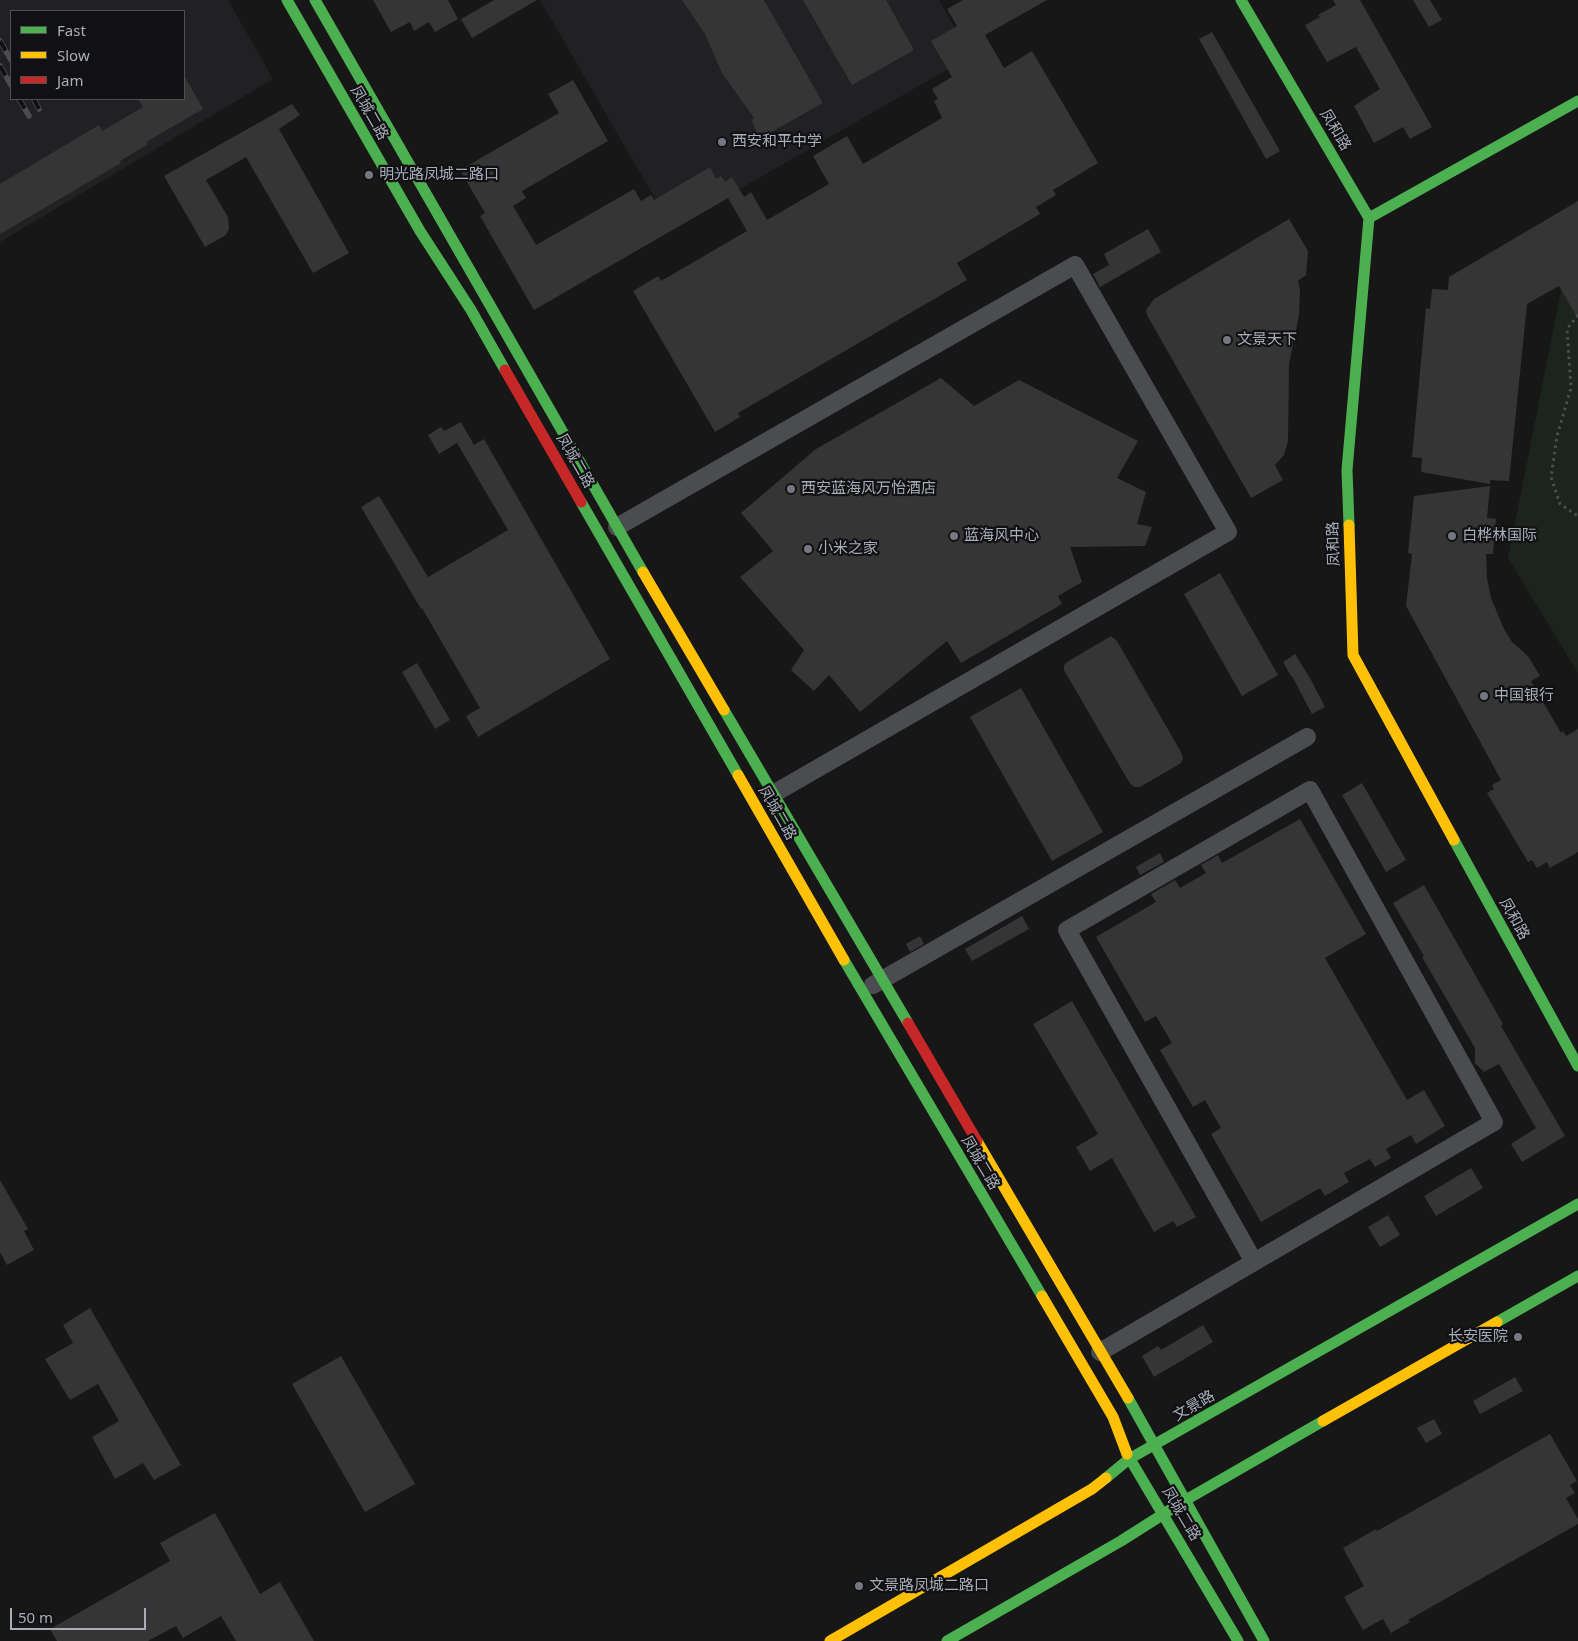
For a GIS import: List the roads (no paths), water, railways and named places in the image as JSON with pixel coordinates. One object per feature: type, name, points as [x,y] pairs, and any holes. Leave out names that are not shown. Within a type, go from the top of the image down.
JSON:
[{"type":"main road","name":"凤城二路","points":[[287,0],[420,231],[471,310],[862,991],[1114,1417],[1129,1459],[1164,1514],[1238,1641]]},
{"type":"main road","name":"凤城二路","points":[[315,0],[617,528],[1155,1445],[1184,1501],[1264,1641]]},
{"type":"main road","name":"凤和路","points":[[1241,0],[1369,218],[1347,470],[1353,655],[1578,1066]]},
{"type":"main road","points":[[1369,218],[1578,101]]},
{"type":"main road","name":"文景路","points":[[830,1641],[1092,1489],[1129,1459],[1578,1204]]},
{"type":"main road","points":[[948,1641],[1122,1541],[1184,1501],[1578,1276]]},
{"type":"street","points":[[617,528],[1075,265],[1228,532],[773,794]]},
{"type":"street","points":[[862,991],[1307,737]]},
{"type":"street","points":[[1100,1352],[1494,1122],[1310,790],[1067,930],[1254,1262]]},
{"type":"railway","points":[[0,41],[10,58]]},
{"type":"railway","points":[[0,66],[10,83]]},
{"type":"railway","points":[[20,100],[29,116]]},
{"type":"railway","points":[[34,100],[39,109]]},
{"type":"place","name":"西安和平中学","points":[[722,142]]},
{"type":"place","name":"明光路凤城二路口","points":[[369,175]]},
{"type":"place","name":"文景天下","points":[[1227,340]]},
{"type":"place","name":"西安蓝海风万怡酒店","points":[[791,489]]},
{"type":"place","name":"蓝海风中心","points":[[954,536]]},
{"type":"place","name":"白桦林国际","points":[[1452,536]]},
{"type":"place","name":"小米之家","points":[[808,549]]},
{"type":"place","name":"中国银行","points":[[1484,696]]},
{"type":"place","name":"长安医院","points":[[1518,1337]]},
{"type":"place","name":"文景路凤城二路口","points":[[859,1586]]}]
